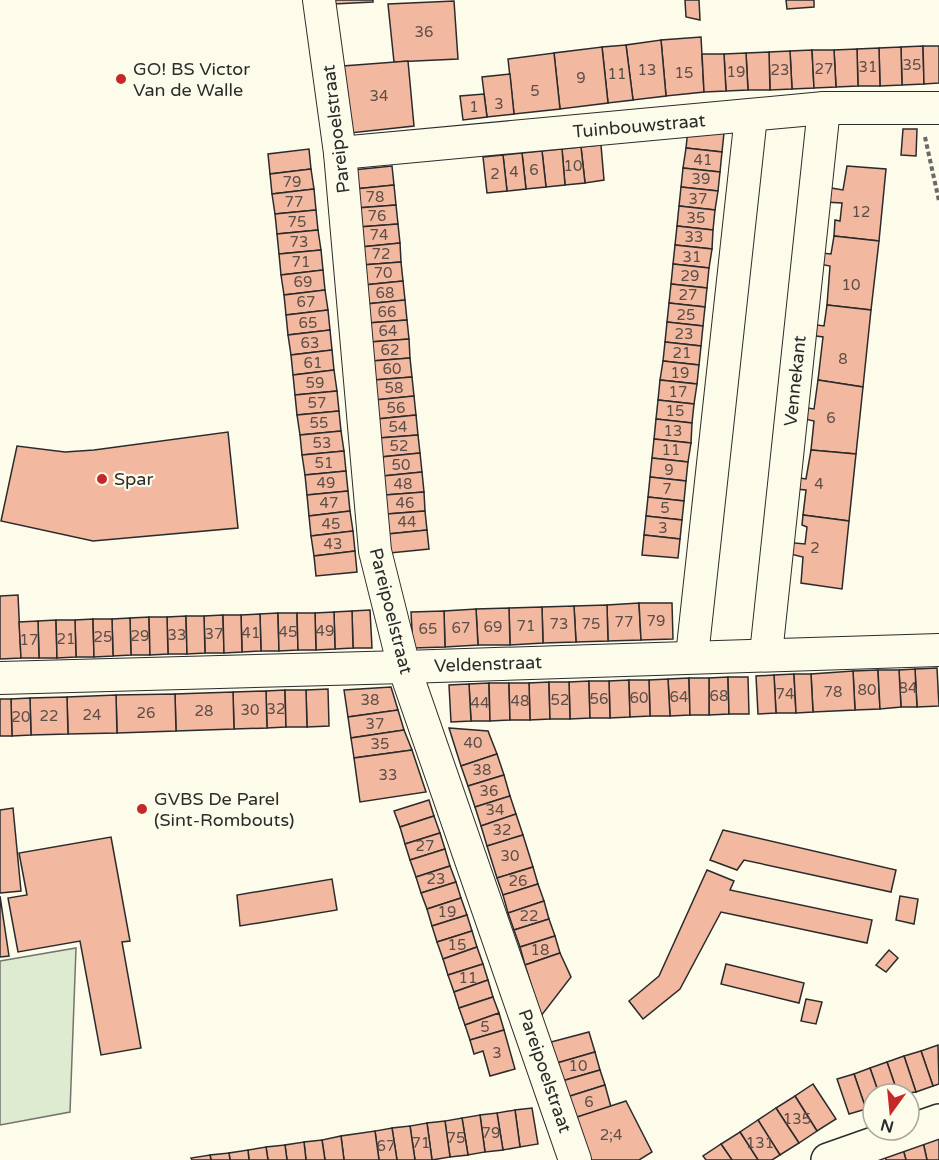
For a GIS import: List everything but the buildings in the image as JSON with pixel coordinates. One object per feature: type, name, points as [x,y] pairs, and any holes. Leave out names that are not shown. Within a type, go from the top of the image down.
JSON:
[{"type":"main road","points":[[828,1160],[939,1121]]},
{"type":"street","name":"Pareipoelstraat","points":[[319,0],[340,153],[375,551],[404,667],[571,1159]]},
{"type":"street","name":"Tuinbouwstraat","points":[[340,153],[824,108],[929,108]]},
{"type":"street","name":"Vennekant","points":[[766,654],[824,108]]},
{"type":"street","points":[[692,656],[751,116]]},
{"type":"street","name":"Veldenstraat","points":[[0,678],[939,650]]},
{"type":"path","points":[[929,108],[939,201]]},
{"type":"green space","points":[[76,948],[70,1112],[0,1125],[0,961]]},
{"type":"place","name":"GO! BS Victor Van de Walle","points":[[121,79]]},
{"type":"place","name":"Spar","points":[[102,479]]},
{"type":"place","name":"GVBS De Parel (Sint-Rombouts)","points":[[142,809]]}]
